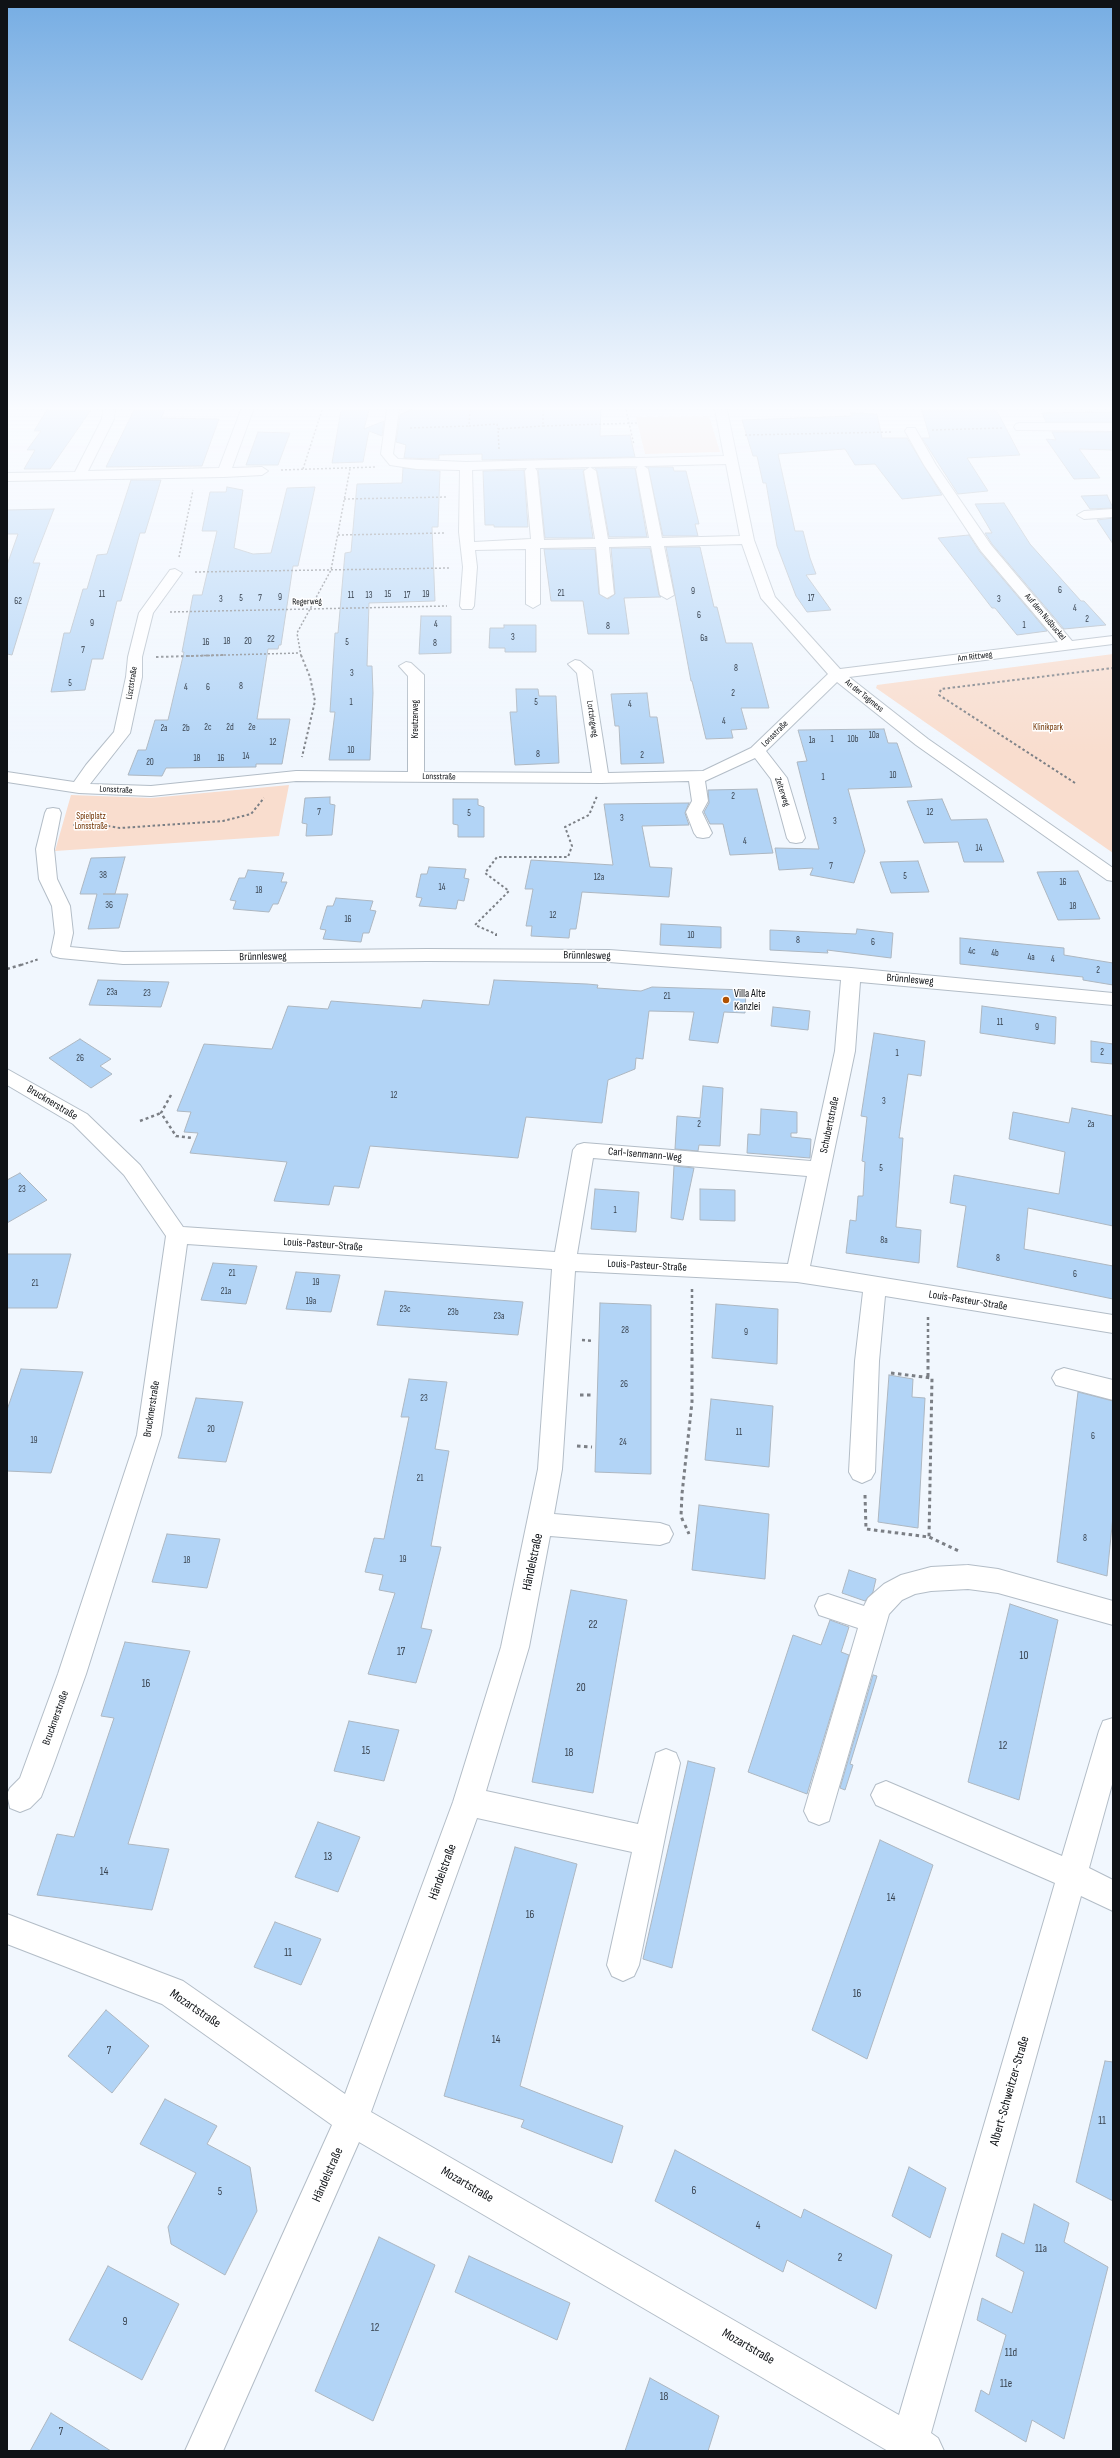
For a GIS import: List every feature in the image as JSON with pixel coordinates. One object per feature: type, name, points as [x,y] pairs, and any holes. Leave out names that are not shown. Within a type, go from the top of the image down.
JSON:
[{"type":"street","points":[[467,525],[467,539],[470,567],[467,606]]},
{"type":"street","points":[[534,525],[534,604]]},
{"type":"street","points":[[599,525],[607,594]]},
{"type":"street","points":[[654,525],[667,596]]},
{"type":"street","name":"An der Tagmess","points":[[744,525],[747,540],[768,598],[836,674],[922,742],[1113,876]]},
{"type":"street","name":"Auf dem Nußbuckel","points":[[970,525],[986,548],[1069,646]]},
{"type":"street","points":[[467,539],[535,543],[747,540]]},
{"type":"street","name":"Lisztstraße","points":[[79,788],[92,768],[122,733],[134,677],[135,657],[146,613],[175,573]]},
{"type":"street","name":"Am Rittweg","points":[[836,674],[1113,640]]},
{"type":"street","name":"Lortzingweg","points":[[575,664],[584,671],[599,778]]},
{"type":"street","name":"Kreutzerweg","points":[[406,666],[416,675],[416,776]]},
{"type":"street","name":"Lonsstraße","points":[[7,777],[79,788],[151,791],[296,776],[599,778],[706,776],[758,751],[836,674]]},
{"type":"street","name":"Zelterweg","points":[[758,751],[779,778],[796,838]]},
{"type":"street","points":[[696,776],[700,801],[694,812],[704,833]]},
{"type":"street","points":[[52,820],[45,849],[48,879],[61,906],[64,933],[60,952]]},
{"type":"street","name":"Brünnlesweg","points":[[60,952],[124,958],[610,956],[721,962],[1113,999]]},
{"type":"street","name":"Schubertstraße","points":[[797,1273],[845,1051],[852,974]]},
{"type":"street","name":"Brucknerstraße","points":[[7,1076],[80,1120],[132,1170],[177,1235],[149,1436],[47,1745],[31,1787],[20,1798]]},
{"type":"street","name":"Carl-Isenmann-Weg","points":[[564,1262],[584,1150],[820,1169]]},
{"type":"street","name":"Louis-Pasteur-Straße","points":[[177,1235],[564,1262],[797,1273],[1113,1324]]},
{"type":"street","name":"Händelstraße","points":[[204,2451],[352,2119],[468,1802],[516,1647],[541,1524],[550,1469],[564,1262]]},
{"type":"street","points":[[862,1472],[867,1370],[875,1286]]},
{"type":"street","points":[[1064,1378],[1113,1390]]},
{"type":"street","points":[[541,1524],[660,1534]]},
{"type":"street","points":[[819,1811],[877,1607],[893,1592],[910,1583],[944,1578],[988,1579],[1113,1613]]},
{"type":"street","points":[[828,1606],[873,1621]]},
{"type":"street","name":"Albert-Schweitzer-Straße","points":[[914,2448],[1113,1731]]},
{"type":"street","points":[[623,1965],[666,1763]]},
{"type":"street","points":[[886,1795],[1072,1875],[1113,1896]]},
{"type":"street","points":[[468,1802],[649,1841]]},
{"type":"street","name":"Mozartstraße","points":[[7,1929],[172,1992],[352,2119],[914,2448]]},
{"type":"path","points":[[186,525],[175,573],[470,567]]},
{"type":"path","points":[[296,776],[305,746],[315,701],[310,677],[300,653],[297,633],[331,570],[340,525]]},
{"type":"path","points":[[338,536],[467,539]]},
{"type":"path","name":"Regerweg","points":[[146,613],[467,606]]},
{"type":"path","points":[[135,657],[300,653]]},
{"type":"path","points":[[1075,783],[939,696],[941,689],[1113,668]]},
{"type":"path","points":[[490,956],[496,934],[475,925],[509,891],[486,873],[497,857],[568,857],[572,846],[565,827],[589,815],[597,800],[599,778]]},
{"type":"path","points":[[52,820],[120,828],[223,821],[251,814],[266,796],[270,779]]},
{"type":"path","points":[[7,969],[60,952]]},
{"type":"path","points":[[140,1121],[161,1114],[170,1095]]},
{"type":"path","points":[[161,1114],[176,1136],[192,1138]]},
{"type":"path","points":[[689,1534],[681,1516],[692,1402],[692,1293],[690,1268]]},
{"type":"path","points":[[928,1294],[928,1378]]},
{"type":"path","points":[[867,1370],[932,1378],[929,1536]]},
{"type":"path","points":[[862,1472],[866,1529],[929,1536],[977,1559],[988,1579]]},
{"type":"green space","name":"Klinikpark","points":[[1113,654],[1113,853],[876,688],[877,685]]},
{"type":"green space","name":"Spielplatz Lonsstraße","points":[[289,785],[279,836],[55,851],[71,795],[151,798]]},
{"type":"building","points":[[7,525],[48,525],[33,563],[40,563],[12,655],[7,654],[7,565],[18,534],[7,534]]},
{"type":"building","points":[[117,525],[148,525],[145,533],[140,533],[121,601],[117,601],[103,659],[92,659],[85,690],[51,692],[64,633],[70,633],[83,589],[87,589],[97,555],[107,554]]},
{"type":"building","points":[[203,525],[238,525],[234,548],[253,554],[271,553],[278,525],[307,525],[298,566],[293,566],[281,645],[279,645],[278,649],[268,649],[257,719],[290,719],[282,764],[256,764],[256,767],[166,768],[162,776],[128,775],[138,750],[146,750],[155,720],[168,720],[184,652],[182,652],[193,595],[202,595],[217,531],[202,531]]},
{"type":"building","points":[[353,525],[438,525],[438,527],[432,527],[435,601],[369,603],[367,666],[372,666],[373,693],[370,760],[329,760],[335,712],[330,712],[335,633],[338,633],[345,553],[351,552]]},
{"type":"building","points":[[485,525],[528,525],[528,527],[494,527],[494,525]]},
{"type":"building","points":[[544,525],[591,525],[593,538],[545,538]]},
{"type":"building","points":[[607,525],[645,525],[647,537],[609,537]]},
{"type":"building","points":[[661,525],[695,525],[698,536],[663,536]]},
{"type":"building","points":[[773,525],[794,525],[795,531],[803,531],[816,574],[806,575],[831,610],[807,612],[796,596],[777,546]]},
{"type":"building","points":[[987,525],[1018,525],[1030,544],[1081,601],[1084,601],[1106,625],[1064,629],[992,544],[985,533],[992,533]]},
{"type":"building","points":[[1100,525],[1113,525],[1113,544]]},
{"type":"building","points":[[969,535],[980,552],[1047,631],[1017,635],[995,608],[992,608],[938,538]]},
{"type":"building","points":[[666,547],[700,547],[714,607],[717,607],[726,643],[752,643],[769,708],[741,708],[747,729],[731,730],[733,738],[706,739],[691,681]]},
{"type":"building","points":[[611,548],[650,548],[659,595],[661,597],[624,598],[629,634],[588,634],[583,601],[551,601],[544,549],[595,549],[599,594],[608,599],[615,594]]},
{"type":"building","points":[[421,616],[451,616],[451,653],[419,654]]},
{"type":"building","points":[[504,625],[536,625],[536,652],[505,652],[505,648],[489,648],[490,628],[504,628]]},
{"type":"building","points":[[516,689],[538,689],[539,696],[556,696],[559,763],[515,765],[510,712],[517,712]]},
{"type":"building","points":[[647,693],[650,717],[657,717],[664,763],[621,764],[619,726],[615,726],[611,694]]},
{"type":"building","points":[[884,729],[888,743],[897,743],[912,787],[848,789],[865,851],[854,883],[810,875],[813,868],[779,870],[775,848],[819,849],[797,762],[807,761],[798,730]]},
{"type":"building","points":[[757,789],[773,853],[730,855],[723,824],[710,824],[704,812],[709,803],[708,790]]},
{"type":"building","points":[[330,797],[330,804],[335,805],[332,835],[306,836],[307,824],[302,823],[305,798]]},
{"type":"building","points":[[453,799],[478,799],[478,805],[484,807],[484,837],[458,837],[458,825],[453,824]]},
{"type":"building","points":[[942,799],[951,820],[987,819],[1004,862],[964,862],[958,842],[924,843],[907,801]]},
{"type":"building","points":[[689,803],[685,813],[689,825],[642,826],[650,867],[672,868],[669,897],[582,892],[576,929],[570,929],[569,938],[531,936],[532,926],[526,926],[533,889],[525,889],[531,860],[613,865],[604,804]]},
{"type":"building","points":[[125,857],[115,894],[128,894],[119,928],[88,929],[97,894],[80,894],[91,858]]},
{"type":"building","points":[[918,861],[929,892],[891,893],[880,862]]},
{"type":"building","points":[[429,867],[466,869],[464,878],[469,879],[464,901],[458,900],[456,909],[419,906],[422,898],[416,897],[421,874],[427,874]]},
{"type":"building","points":[[248,870],[284,873],[281,882],[287,882],[278,904],[273,904],[269,912],[233,909],[236,901],[230,900],[239,878],[245,878]]},
{"type":"building","points":[[1078,871],[1100,919],[1058,920],[1037,872]]},
{"type":"building","points":[[336,898],[373,901],[370,910],[376,911],[369,933],[363,933],[361,942],[323,939],[326,930],[320,929],[327,906],[333,906]]},
{"type":"building","points":[[661,924],[721,927],[721,948],[660,945]]},
{"type":"building","points":[[857,929],[893,933],[891,958],[827,950],[828,953],[770,950],[770,930],[856,934]]},
{"type":"building","points":[[960,938],[1064,948],[1064,955],[1113,963],[1113,985],[1083,980],[1083,977],[960,964]]},
{"type":"building","points":[[98,980],[169,982],[161,1007],[89,1005]]},
{"type":"building","points":[[494,980],[587,984],[598,985],[597,988],[641,991],[652,987],[746,990],[745,1013],[724,1012],[718,1043],[689,1040],[694,1012],[649,1011],[643,1059],[636,1058],[635,1069],[608,1080],[602,1123],[526,1117],[518,1158],[370,1146],[359,1188],[334,1186],[329,1205],[274,1201],[287,1162],[190,1153],[198,1133],[184,1132],[191,1112],[177,1111],[204,1044],[272,1049],[288,1006],[328,1009],[331,1001],[421,1008],[423,1000],[489,1005]]},
{"type":"building","points":[[982,1006],[1056,1017],[1055,1044],[980,1033]]},
{"type":"building","points":[[773,1007],[810,1011],[808,1030],[771,1026]]},
{"type":"building","points":[[874,1033],[925,1041],[921,1076],[908,1074],[899,1138],[903,1138],[896,1227],[921,1230],[919,1263],[846,1253],[850,1220],[856,1221],[858,1196],[863,1196],[865,1162],[862,1161],[867,1117],[861,1116]]},
{"type":"building","points":[[80,1039],[111,1059],[100,1066],[112,1074],[91,1088],[49,1058]]},
{"type":"building","points":[[1091,1041],[1113,1044],[1113,1064],[1091,1062]]},
{"type":"building","points":[[703,1086],[723,1088],[720,1146],[699,1145],[698,1151],[675,1149],[677,1116],[700,1118]]},
{"type":"building","points":[[1072,1108],[1113,1116],[1113,1226],[1028,1208],[1024,1249],[1113,1266],[1113,1299],[957,1267],[966,1206],[950,1203],[954,1175],[1059,1194],[1065,1152],[1009,1139],[1013,1112],[1069,1123]]},
{"type":"building","points":[[761,1109],[797,1112],[797,1133],[791,1133],[791,1137],[811,1139],[810,1158],[747,1153],[748,1134],[760,1135]]},
{"type":"building","points":[[674,1166],[694,1168],[683,1220],[671,1218]]},
{"type":"building","points":[[20,1173],[47,1200],[7,1223],[7,1180]]},
{"type":"building","points":[[595,1189],[639,1192],[636,1232],[591,1229]]},
{"type":"building","points":[[700,1189],[735,1190],[735,1221],[700,1220]]},
{"type":"building","points":[[7,1254],[71,1254],[57,1308],[7,1308]]},
{"type":"building","points":[[213,1263],[257,1266],[246,1304],[201,1300]]},
{"type":"building","points":[[296,1272],[340,1275],[331,1312],[286,1309]]},
{"type":"building","points":[[385,1291],[523,1302],[518,1335],[377,1325]]},
{"type":"building","points":[[600,1303],[651,1305],[651,1474],[595,1472]]},
{"type":"building","points":[[716,1304],[778,1309],[777,1364],[712,1358]]},
{"type":"building","points":[[21,1369],[83,1372],[51,1473],[7,1471],[7,1410]]},
{"type":"building","points":[[889,1375],[913,1379],[912,1397],[925,1398],[918,1528],[878,1522]]},
{"type":"building","points":[[409,1379],[447,1382],[435,1449],[449,1451],[431,1546],[441,1547],[421,1628],[432,1630],[416,1683],[368,1674],[395,1593],[379,1590],[383,1575],[365,1572],[374,1538],[384,1539],[409,1417],[401,1417]]},
{"type":"building","points":[[1078,1392],[1113,1401],[1113,1516],[1107,1576],[1057,1562]]},
{"type":"building","points":[[196,1398],[243,1402],[226,1462],[178,1458]]},
{"type":"building","points":[[711,1399],[773,1406],[769,1467],[705,1460]]},
{"type":"building","points":[[699,1505],[769,1514],[765,1579],[692,1570]]},
{"type":"building","points":[[167,1534],[220,1539],[207,1588],[152,1582]]},
{"type":"building","points":[[849,1570],[876,1579],[873,1592],[865,1601],[842,1593]]},
{"type":"building","points":[[571,1590],[627,1600],[593,1793],[532,1782]]},
{"type":"building","points":[[1010,1604],[1058,1620],[1019,1800],[968,1782]]},
{"type":"building","points":[[830,1620],[849,1627],[841,1652],[849,1655],[807,1794],[748,1772],[793,1635],[821,1645]]},
{"type":"building","points":[[125,1642],[190,1651],[128,1844],[169,1849],[152,1910],[37,1895],[57,1834],[74,1837],[114,1718],[101,1716]]},
{"type":"building","points":[[873,1675],[877,1676],[850,1764],[853,1765],[845,1790],[840,1788]]},
{"type":"building","points":[[349,1721],[399,1730],[384,1781],[334,1771]]},
{"type":"building","points":[[688,1761],[715,1768],[672,1968],[643,1959]]},
{"type":"building","points":[[318,1822],[360,1837],[338,1892],[295,1877]]},
{"type":"building","points":[[880,1840],[933,1865],[867,2059],[812,2030]]},
{"type":"building","points":[[515,1847],[577,1864],[520,2086],[623,2126],[612,2163],[521,2127],[524,2120],[444,2096]]},
{"type":"building","points":[[275,1922],[321,1939],[301,1985],[254,1967]]},
{"type":"building","points":[[106,2010],[149,2046],[112,2093],[68,2056]]},
{"type":"building","points":[[1105,2061],[1113,2062],[1113,2201],[1076,2182]]},
{"type":"building","points":[[165,2099],[217,2126],[207,2144],[250,2167],[257,2211],[225,2275],[171,2244],[168,2227],[196,2173],[140,2144]]},
{"type":"building","points":[[675,2150],[801,2218],[804,2209],[892,2255],[876,2309],[787,2260],[783,2272],[655,2201]]},
{"type":"building","points":[[909,2167],[946,2188],[930,2238],[892,2216]]},
{"type":"building","points":[[1034,2204],[1069,2223],[1064,2242],[1108,2267],[1064,2439],[1032,2420],[1026,2442],[975,2411],[981,2390],[989,2395],[1006,2335],[977,2320],[982,2298],[1012,2313],[1024,2272],[996,2256],[1002,2233],[1024,2244]]},
{"type":"building","points":[[379,2237],[435,2265],[373,2421],[315,2391]]},
{"type":"building","points":[[469,2256],[570,2303],[557,2340],[455,2292]]},
{"type":"building","points":[[108,2266],[179,2304],[142,2380],[69,2340]]},
{"type":"building","points":[[650,2378],[719,2416],[708,2451],[625,2451]]},
{"type":"building","points":[[51,2413],[111,2451],[30,2451]]},
{"type":"place","name":"Villa Alte Kanzlei","points":[[726,1000]]}]
